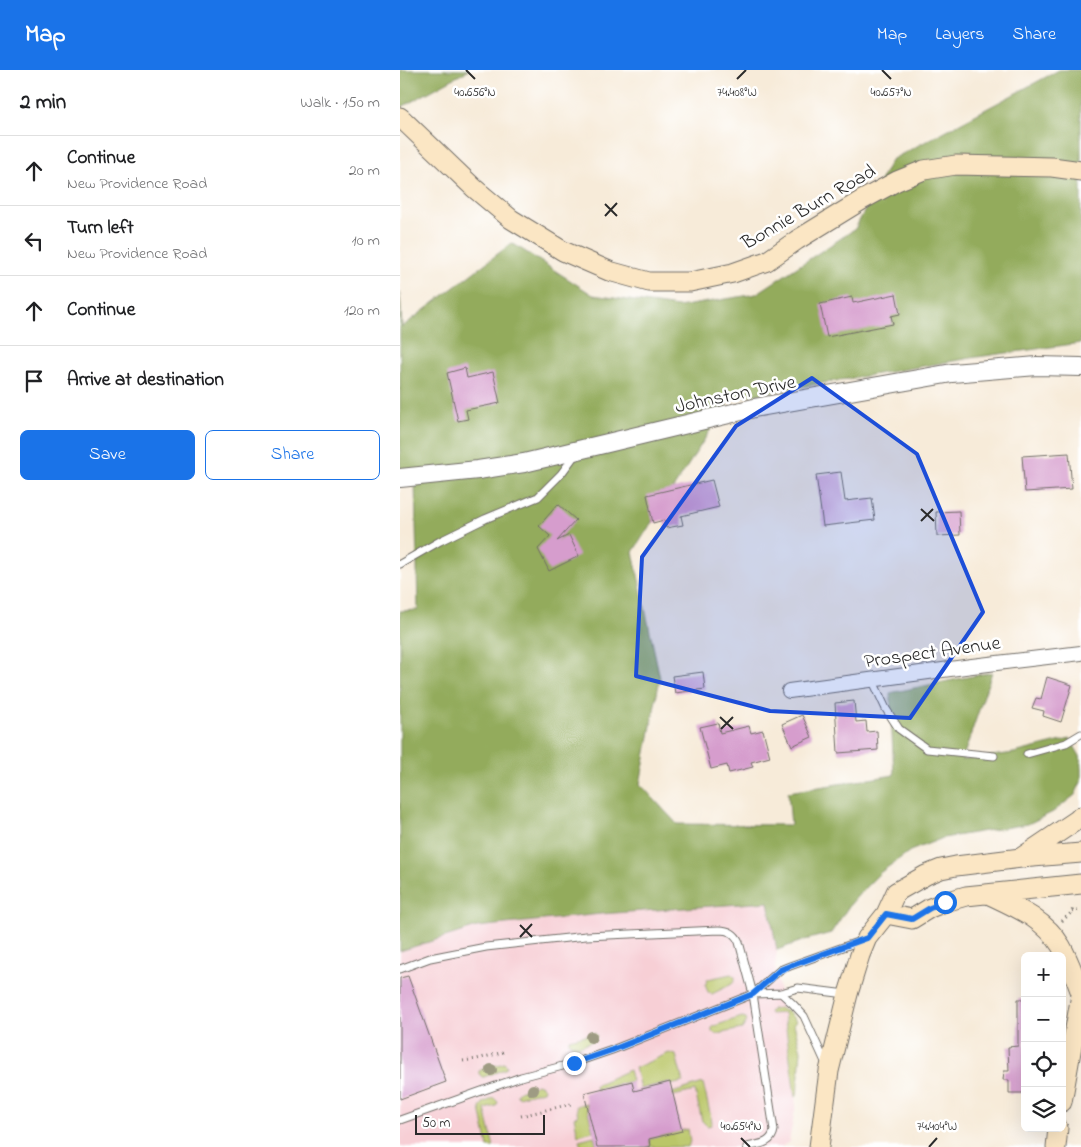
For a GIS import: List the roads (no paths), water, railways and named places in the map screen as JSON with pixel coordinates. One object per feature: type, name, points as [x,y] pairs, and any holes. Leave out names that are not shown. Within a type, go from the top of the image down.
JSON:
[{"type":"main road","name":"Bonnie Burn Road","points":[[400,117],[474,188],[511,219],[563,251],[609,271],[649,282],[690,282],[733,273],[767,261],[862,200],[896,181],[924,170],[956,165],[1052,167],[1081,171]]},
{"type":"main road","points":[[1021,858],[1081,816]]},
{"type":"main road","points":[[819,1147],[829,1071],[848,994],[867,938],[886,914],[896,892],[910,883],[941,869],[1021,858],[1081,853]]},
{"type":"main road","points":[[886,914],[912,919],[930,908],[966,896],[1081,884]]},
{"type":"main road","points":[[988,894],[1028,914],[1053,935],[1066,957],[1081,994],[1065,1087]]},
{"type":"main road","points":[[1056,1147],[1058,1132]]},
{"type":"street","name":"Johnston Drive","points":[[400,478],[524,463],[754,408],[952,373],[1037,366],[1081,367]]},
{"type":"street","name":"Prospect Avenue","points":[[789,691],[1081,652]]},
{"type":"lane","points":[[400,564],[440,541],[485,519],[538,497],[561,474],[578,450]]},
{"type":"lane","points":[[872,679],[886,709],[899,730],[927,749],[994,756]]},
{"type":"lane","points":[[1027,754],[1066,743],[1081,734]]},
{"type":"lane","points":[[400,969],[430,958],[486,947],[586,936],[725,930],[731,932],[739,942],[753,994],[774,1130],[769,1140],[765,1143],[747,1147]]},
{"type":"lane","points":[[753,994],[780,970],[867,938]]},
{"type":"lane","points":[[400,1120],[521,1077],[574,1063],[612,1050],[753,994],[781,993],[798,988],[848,994]]},
{"type":"lane","points":[[781,993],[804,1016],[829,1071]]}]
